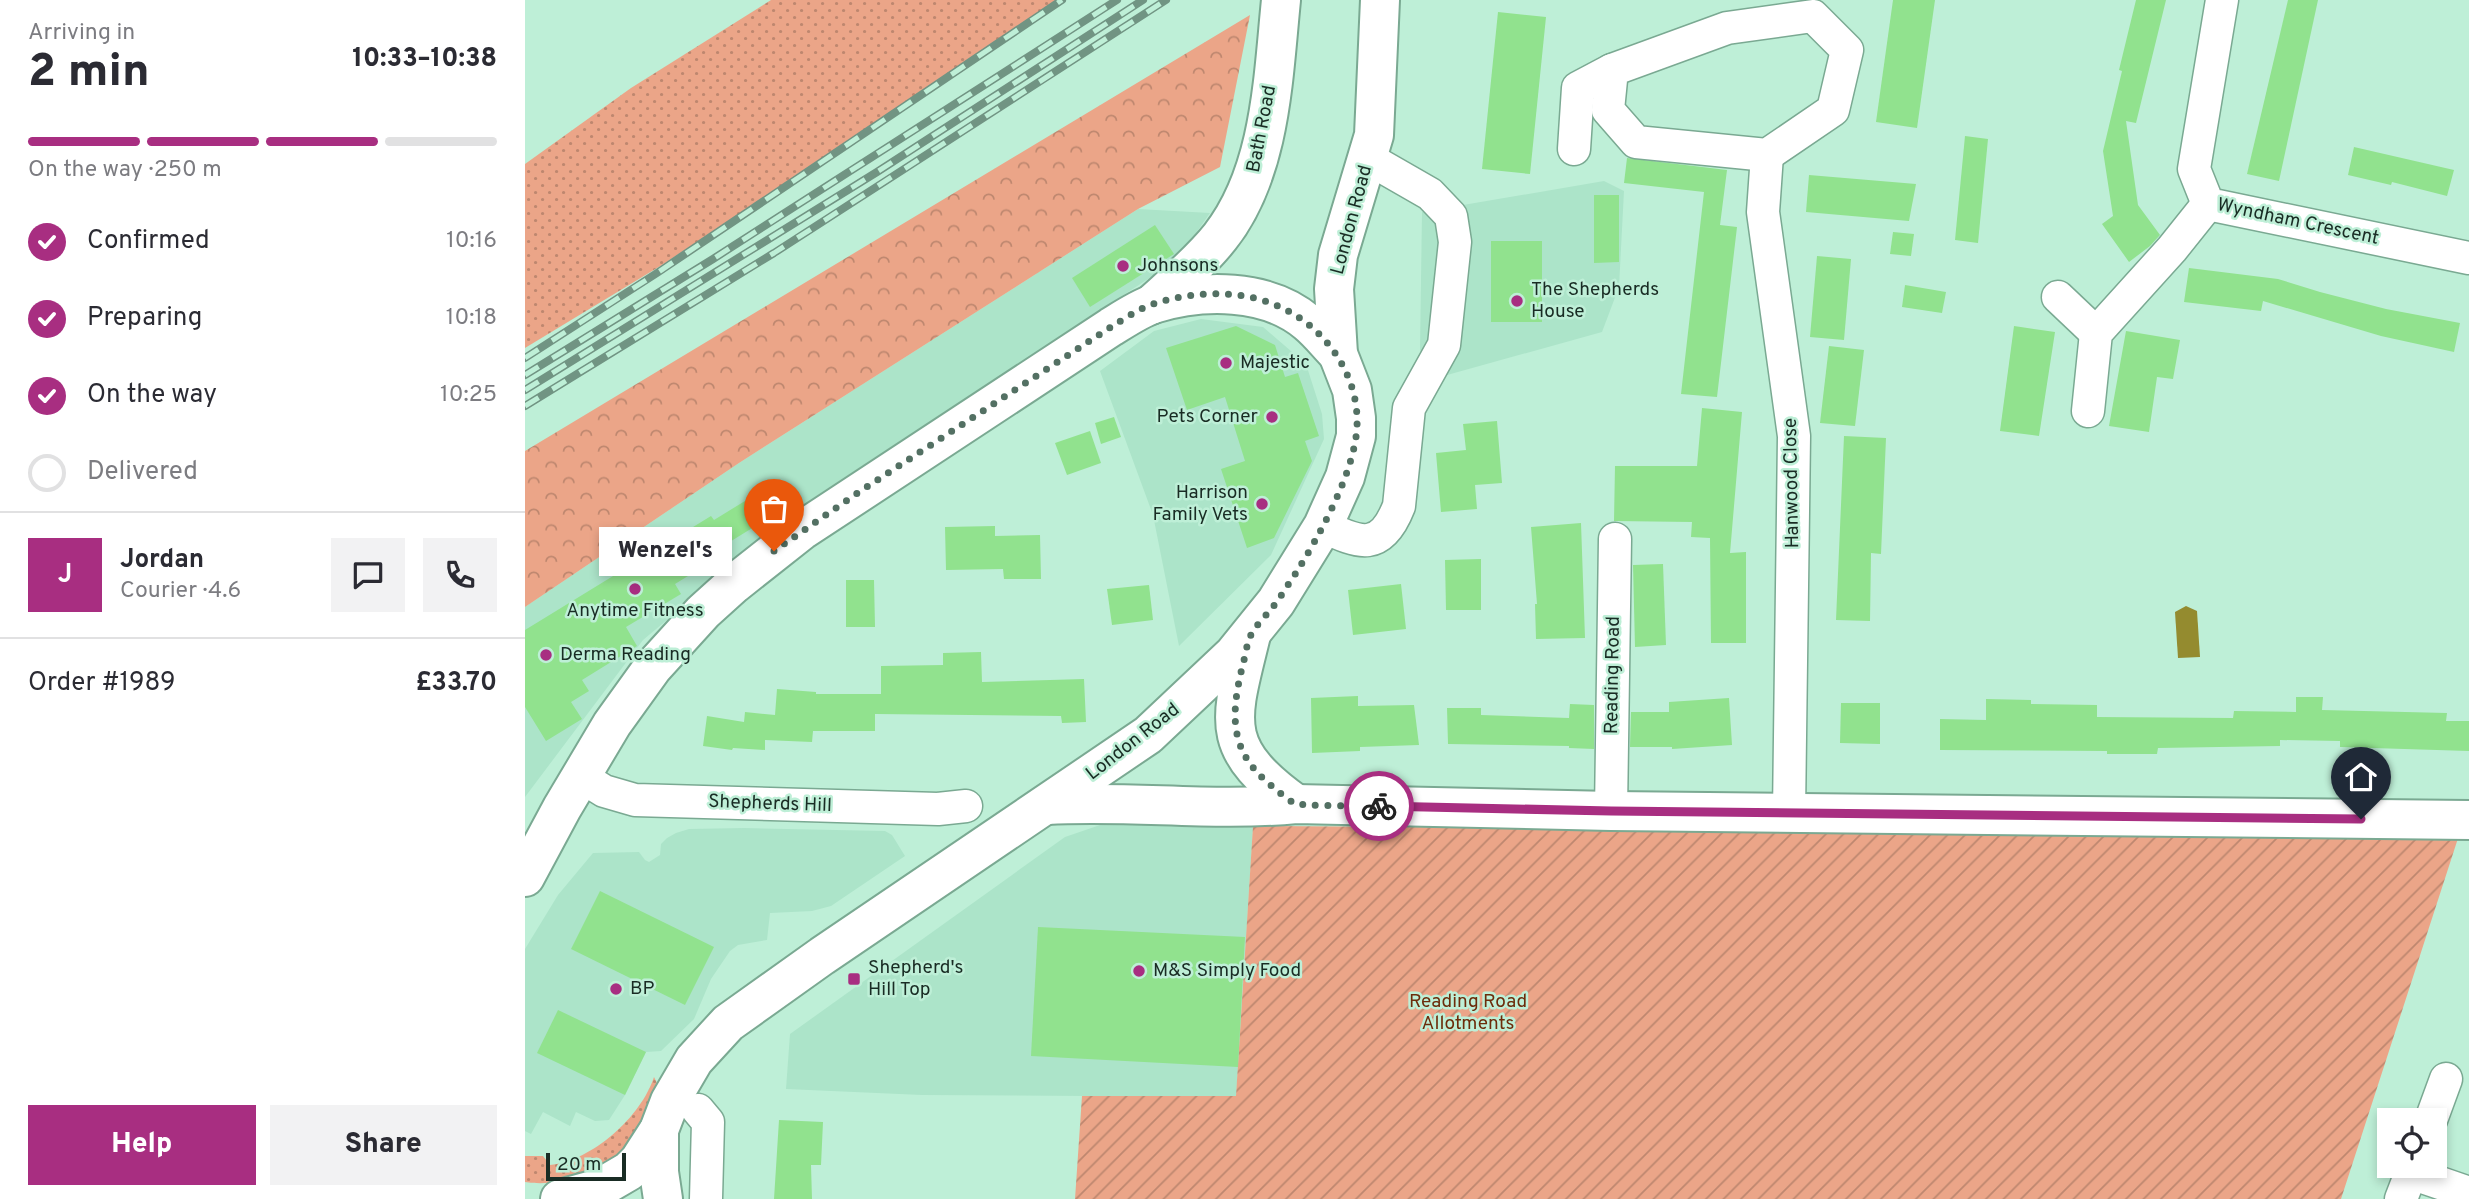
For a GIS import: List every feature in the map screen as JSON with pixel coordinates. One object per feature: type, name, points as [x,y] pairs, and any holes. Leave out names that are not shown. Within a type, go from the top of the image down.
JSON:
[{"type":"main road","name":"Bath Road","points":[[1151,305],[1209,250],[1221,235],[1256,173],[1281,0]]},
{"type":"main road","name":"London Road","points":[[568,1198],[600,1188],[629,1171],[649,1148],[670,1101],[694,1060],[728,1023],[822,956],[1114,760],[1163,723],[1251,635],[1283,592],[1323,526],[1345,477],[1356,436],[1352,390],[1338,354],[1334,309],[1335,269],[1369,159],[1377,113],[1380,0]]},
{"type":"main road","points":[[525,877],[580,776],[618,715],[653,667],[703,612],[788,540],[1111,327],[1151,305],[1192,296],[1234,295],[1267,301],[1293,313],[1308,322],[1338,354]]},
{"type":"main road","points":[[1251,635],[1236,697],[1236,732],[1244,756],[1260,777],[1296,804]]},
{"type":"main road","points":[[1047,805],[1118,803],[1259,807],[1296,804],[1611,811],[2469,820]]},
{"type":"main road","points":[[659,1130],[659,1172],[663,1199]]},
{"type":"street","name":"Wyndham Crescent","points":[[2222,0],[2193,169],[2208,204],[2469,258]]},
{"type":"street","points":[[1574,149],[1578,88],[1612,70],[1727,28],[1813,16],[1847,50],[1833,110],[1767,155],[1636,142],[1608,110],[1612,70]]},
{"type":"street","name":"Hanwood Close","points":[[1767,155],[1763,212],[1794,436],[1789,813]]},
{"type":"street","points":[[1323,526],[1360,542],[1378,538],[1393,522],[1399,506],[1409,408],[1444,345],[1455,242],[1451,216],[1430,194],[1369,159]]},
{"type":"street","points":[[2088,411],[2097,333],[2208,204]]},
{"type":"street","points":[[2058,297],[2097,333]]},
{"type":"street","name":"Reading Road","points":[[1611,811],[1615,539]]},
{"type":"street","name":"Shepherds Hill","points":[[580,776],[604,791],[635,800],[938,809],[966,806]]},
{"type":"street","points":[[2435,1108],[2446,1079]]},
{"type":"street","points":[[698,1110],[708,1122],[706,1199]]},
{"type":"street","points":[[2409,1179],[2469,1193]]},
{"type":"shaded area","points":[[1604,181],[1624,191],[1619,287],[1602,332],[1440,377],[1420,350],[1422,212]]},
{"type":"shaded area","points":[[1138,209],[1210,213],[1177,260],[810,500],[643,640],[525,797],[525,607],[739,463]]},
{"type":"shaded area","points":[[1201,319],[1263,327],[1306,364],[1322,414],[1324,439],[1271,555],[1179,646],[1153,515],[1100,371],[1154,331]]},
{"type":"shaded area","points":[[2186,606],[2197,611],[2200,657],[2178,658],[2175,612]]},
{"type":"shaded area","points":[[1106,823],[1253,826],[1236,1097],[922,1095],[786,1089],[790,1034],[1065,837]]},
{"type":"shaded area","name":"BP","points":[[689,829],[885,831],[892,835],[905,856],[831,906],[812,911],[770,913],[767,940],[738,945],[730,951],[711,979],[694,1019],[661,1051],[646,1052],[625,1095],[609,1120],[595,1121],[576,1112],[570,1126],[543,1112],[531,1134],[525,1131],[525,949],[558,895],[593,853],[639,852],[649,862],[660,855],[661,844],[676,833]]},
{"type":"green space","points":[[771,0],[1063,0],[662,265],[525,348],[525,164],[631,88]]},
{"type":"green space","points":[[1250,15],[1220,167],[1138,209],[739,463],[525,607],[525,451]]},
{"type":"green space","name":"Reading Road Allotments","points":[[1253,826],[2200,832],[2461,829],[2341,1199],[1075,1199],[1082,1096],[1236,1096]]},
{"type":"green space","points":[[654,1077],[659,1087],[638,1132],[631,1143],[610,1162],[571,1178],[546,1183],[525,1182],[525,1156],[543,1156],[550,1165],[566,1162],[598,1146],[638,1107]]},
{"type":"building","points":[[1893,0],[1935,0],[1917,128],[1876,122]]},
{"type":"building","points":[[2136,0],[2166,0],[2136,123],[2126,121],[2138,205],[2160,235],[2129,262],[2102,224],[2113,216],[2103,151]]},
{"type":"building","points":[[2288,0],[2318,0],[2279,181],[2247,174]]},
{"type":"building","points":[[1498,12],[1546,17],[1530,174],[1482,169]]},
{"type":"building","points":[[1965,136],[1988,139],[1978,243],[1955,240]]},
{"type":"building","points":[[2354,147],[2454,170],[2447,196],[2392,182],[2391,185],[2348,175]]},
{"type":"building","points":[[1627,158],[1727,170],[1720,225],[1737,227],[1717,397],[1681,394],[1704,192],[1624,183]]},
{"type":"building","points":[[1809,175],[1916,184],[1909,221],[1806,212]]},
{"type":"building","points":[[1594,195],[1619,195],[1619,262],[1594,263]]},
{"type":"building","name":"Johnsons","points":[[1155,225],[1174,254],[1090,307],[1072,278]]},
{"type":"building","points":[[1893,232],[1914,234],[1911,256],[1890,254]]},
{"type":"building","name":"The Shepherds House","points":[[1491,241],[1542,241],[1542,322],[1491,322]]},
{"type":"building","points":[[1817,256],[1851,259],[1844,340],[1810,337]]},
{"type":"building","points":[[2189,268],[2278,279],[2386,309],[2460,323],[2454,352],[2381,336],[2263,301],[2261,311],[2184,302]]},
{"type":"building","points":[[1905,285],[1946,292],[1942,313],[1902,307]]},
{"type":"building","points":[[1236,326],[1275,345],[1285,377],[1298,373],[1319,436],[1305,441],[1312,461],[1274,538],[1247,548],[1221,469],[1245,461],[1225,397],[1187,410],[1166,348]]},
{"type":"building","points":[[2014,326],[2055,332],[2039,436],[2000,431]]},
{"type":"building","points":[[2126,331],[2180,340],[2173,379],[2157,377],[2149,432],[2109,426]]},
{"type":"building","points":[[1829,346],[1864,350],[1855,426],[1820,423]]},
{"type":"building","points":[[1702,408],[1742,412],[1730,553],[1746,552],[1746,643],[1711,643],[1710,538],[1691,537],[1692,522],[1614,521],[1615,466],[1697,466]]},
{"type":"building","points":[[1114,417],[1121,437],[1101,444],[1095,423]]},
{"type":"building","points":[[1497,421],[1502,483],[1475,485],[1477,509],[1441,512],[1436,453],[1466,450],[1463,424]]},
{"type":"building","points":[[1090,431],[1101,463],[1067,475],[1055,443]]},
{"type":"building","points":[[1844,436],[1886,438],[1881,554],[1871,553],[1870,621],[1836,620]]},
{"type":"building","points":[[766,488],[780,511],[728,543],[732,549],[675,584],[681,594],[626,627],[637,646],[582,680],[589,691],[571,702],[582,719],[546,741],[525,707],[525,630],[711,516],[714,520]]},
{"type":"building","points":[[1581,523],[1585,638],[1536,639],[1537,604],[1531,527]]},
{"type":"building","points":[[995,526],[995,536],[1040,535],[1041,579],[1004,579],[1003,569],[946,570],[945,527]]},
{"type":"building","points":[[1481,559],[1481,610],[1446,610],[1445,560]]},
{"type":"building","points":[[1663,564],[1666,645],[1635,647],[1633,565]]},
{"type":"building","points":[[846,580],[874,580],[875,627],[846,627]]},
{"type":"building","points":[[1401,584],[1406,629],[1353,635],[1348,590]]},
{"type":"building","points":[[1149,585],[1153,620],[1112,625],[1107,589]]},
{"type":"building","points":[[981,652],[982,682],[1084,679],[1086,722],[1062,723],[1061,716],[875,714],[875,731],[813,731],[812,742],[765,740],[765,750],[732,750],[703,746],[707,716],[744,722],[745,712],[775,715],[777,689],[816,694],[881,694],[881,666],[943,665],[943,653]]},
{"type":"building","points":[[1358,696],[1358,706],[1414,705],[1419,745],[1360,747],[1360,751],[1312,753],[1311,698]]},
{"type":"building","points":[[2296,697],[2323,697],[2322,710],[2447,713],[2446,721],[2469,721],[2469,751],[2340,747],[2340,741],[2280,740],[2280,746],[2158,748],[2157,754],[1940,750],[1940,719],[1986,720],[1986,699],[2031,700],[2031,704],[2097,705],[2097,717],[2233,718],[2234,711],[2296,712]]},
{"type":"building","points":[[1729,698],[1732,745],[1672,749],[1630,747],[1631,712],[1669,712],[1669,702]]},
{"type":"building","points":[[1841,703],[1880,703],[1880,744],[1840,743]]},
{"type":"building","points":[[1570,704],[1594,705],[1594,749],[1569,746],[1448,744],[1447,708],[1481,708],[1481,715],[1569,718]]},
{"type":"building","points":[[600,891],[714,947],[685,1005],[571,949]]},
{"type":"building","name":"M&S Simply Food","points":[[1038,927],[1245,937],[1238,1067],[1031,1056]]},
{"type":"building","points":[[558,1010],[646,1052],[625,1095],[537,1053]]},
{"type":"building","points":[[779,1120],[823,1122],[821,1165],[811,1165],[812,1199],[774,1199]]},
{"type":"railway","points":[[525,358],[657,273],[1062,0]]},
{"type":"railway","points":[[525,375],[713,259],[1117,0]]},
{"type":"railway","points":[[525,390],[877,172],[1143,0]]},
{"type":"railway","points":[[525,406],[774,253],[1166,0]]},
{"type":"way so far","points":[[774,551],[1111,327],[1151,305],[1192,296],[1214,295],[1234,295],[1267,301],[1308,322],[1338,354],[1352,390],[1356,436],[1345,477],[1323,526],[1297,572],[1251,635],[1236,697],[1236,732],[1244,756],[1260,777],[1296,804],[1379,806]]},
{"type":"place","name":"Johnsons","points":[[1123,266]]},
{"type":"place","name":"The Shepherds House","points":[[1517,301]]},
{"type":"place","name":"Majestic","points":[[1226,363]]},
{"type":"place","name":"Pets Corner","points":[[1272,417]]},
{"type":"place","name":"Harrison Family Vets","points":[[1262,504]]},
{"type":"place","name":"Wenzel's","points":[[774,551]]},
{"type":"place","name":"Anytime Fitness","points":[[635,589]]},
{"type":"place","name":"Derma Reading","points":[[546,655]]},
{"type":"place","name":"M&S Simply Food","points":[[1139,971]]},
{"type":"place","name":"Shepherd's Hill Top","points":[[854,979]]},
{"type":"place","name":"BP","points":[[616,989]]},
{"type":"route","points":[[1379,806],[2361,819]]}]
